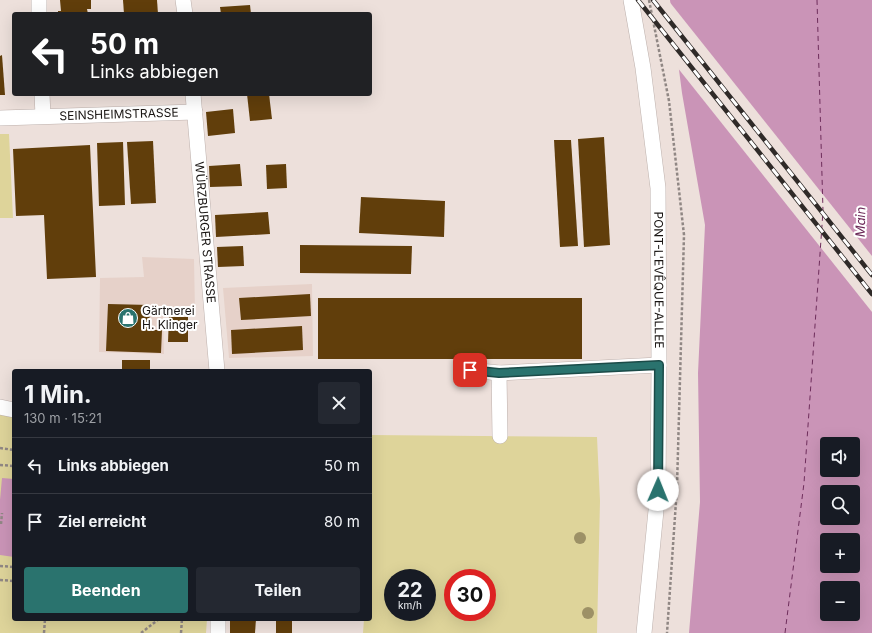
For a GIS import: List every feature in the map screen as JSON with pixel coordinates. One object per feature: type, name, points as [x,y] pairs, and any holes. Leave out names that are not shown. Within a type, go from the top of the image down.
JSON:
[{"type":"street","points":[[39,0],[39,12]]},
{"type":"street","points":[[183,0],[185,12]]},
{"type":"street","name":"PONT-L'EVÊQUE-ALLEE","points":[[631,0],[643,68],[658,188],[658,490],[644,633]]},
{"type":"street","name":"SEINSHEIMSTRASSE","points":[[42,96],[43,116]]},
{"type":"street","name":"WÜRZBURGER STRASSE","points":[[194,96],[217,369]]},
{"type":"street","name":"SEINSHEIMSTRASSE","points":[[0,118],[195,112]]},
{"type":"street","points":[[470,370],[499,373],[659,365]]},
{"type":"street","points":[[499,373],[500,436]]},
{"type":"street","points":[[0,406],[12,409]]},
{"type":"street","points":[[218,621],[218,633]]},
{"type":"path","points":[[0,448],[12,450]]},
{"type":"path","points":[[0,465],[12,466]]},
{"type":"path","points":[[1,524],[2,513]]},
{"type":"path","points":[[0,566],[12,567]]},
{"type":"path","points":[[0,580],[12,582]]},
{"type":"path","points":[[44,633],[45,621]]},
{"type":"path","points":[[141,633],[156,621]]},
{"type":"path","points":[[181,633],[182,621]]},
{"type":"shaded area","points":[[0,134],[9,134],[13,218],[0,218]]},
{"type":"shaded area","points":[[142,257],[194,259],[195,313],[163,313],[164,354],[99,352],[100,278],[144,277]]},
{"type":"shaded area","points":[[312,284],[313,356],[229,358],[223,288]]},
{"type":"shaded area","points":[[0,412],[12,415],[12,621],[207,621],[206,633],[0,633]]},
{"type":"shaded area","points":[[372,435],[597,437],[600,501],[597,633],[363,633],[364,621],[372,621]]},
{"type":"water","name":"Main","points":[[670,0],[872,0],[872,633],[689,633],[700,502],[698,373],[705,225],[682,93]]},
{"type":"water","points":[[2,478],[12,479],[12,557],[0,555],[0,500]]},
{"type":"pier","points":[[668,0],[872,256],[872,312],[677,67]]},
{"type":"building","points":[[60,0],[91,0],[91,9],[87,9],[88,12],[58,12],[61,11]]},
{"type":"building","points":[[123,0],[157,0],[158,12],[124,12]]},
{"type":"building","points":[[250,5],[251,12],[221,12],[220,7]]},
{"type":"building","points":[[2,55],[5,95],[0,95],[0,56]]},
{"type":"building","points":[[247,96],[269,96],[272,119],[250,121]]},
{"type":"building","points":[[233,109],[235,133],[208,136],[206,112]]},
{"type":"building","points":[[604,137],[610,245],[584,247],[578,139]]},
{"type":"building","points":[[554,140],[571,140],[578,246],[560,247]]},
{"type":"building","points":[[153,141],[156,203],[131,204],[127,142]]},
{"type":"building","points":[[123,142],[125,205],[99,206],[97,143]]},
{"type":"building","points":[[90,145],[96,277],[47,279],[44,215],[16,216],[13,149]]},
{"type":"building","points":[[240,164],[242,186],[210,187],[209,166]]},
{"type":"building","points":[[286,164],[287,188],[267,189],[266,165]]},
{"type":"building","points":[[361,197],[445,201],[444,237],[359,233]]},
{"type":"building","points":[[268,212],[270,234],[216,237],[215,215]]},
{"type":"building","points":[[300,245],[412,246],[411,274],[300,273]]},
{"type":"building","points":[[243,246],[244,266],[218,267],[217,247]]},
{"type":"building","points":[[310,294],[311,316],[241,320],[239,298]]},
{"type":"building","points":[[318,298],[582,298],[582,359],[318,359]]},
{"type":"building","name":"Gärtnerei H. Klinger","points":[[108,304],[150,305],[149,330],[162,330],[161,353],[106,351]]},
{"type":"building","points":[[169,317],[188,317],[188,342],[168,342]]},
{"type":"building","points":[[302,326],[303,350],[232,354],[231,330]]},
{"type":"building","points":[[122,360],[150,360],[150,369],[122,369]]},
{"type":"building","points":[[230,621],[256,621],[255,633],[230,633]]},
{"type":"building","points":[[276,621],[292,621],[292,633],[276,633]]},
{"type":"ferry route","points":[[785,633],[804,483],[823,211],[817,0]]},
{"type":"railway","points":[[638,0],[872,294]]},
{"type":"railway","points":[[653,0],[872,275]]},
{"type":"place","name":"Gärtnerei H. Klinger","points":[[128,318]]},
{"type":"route","points":[[470,370],[499,373],[659,365],[658,490]]}]
